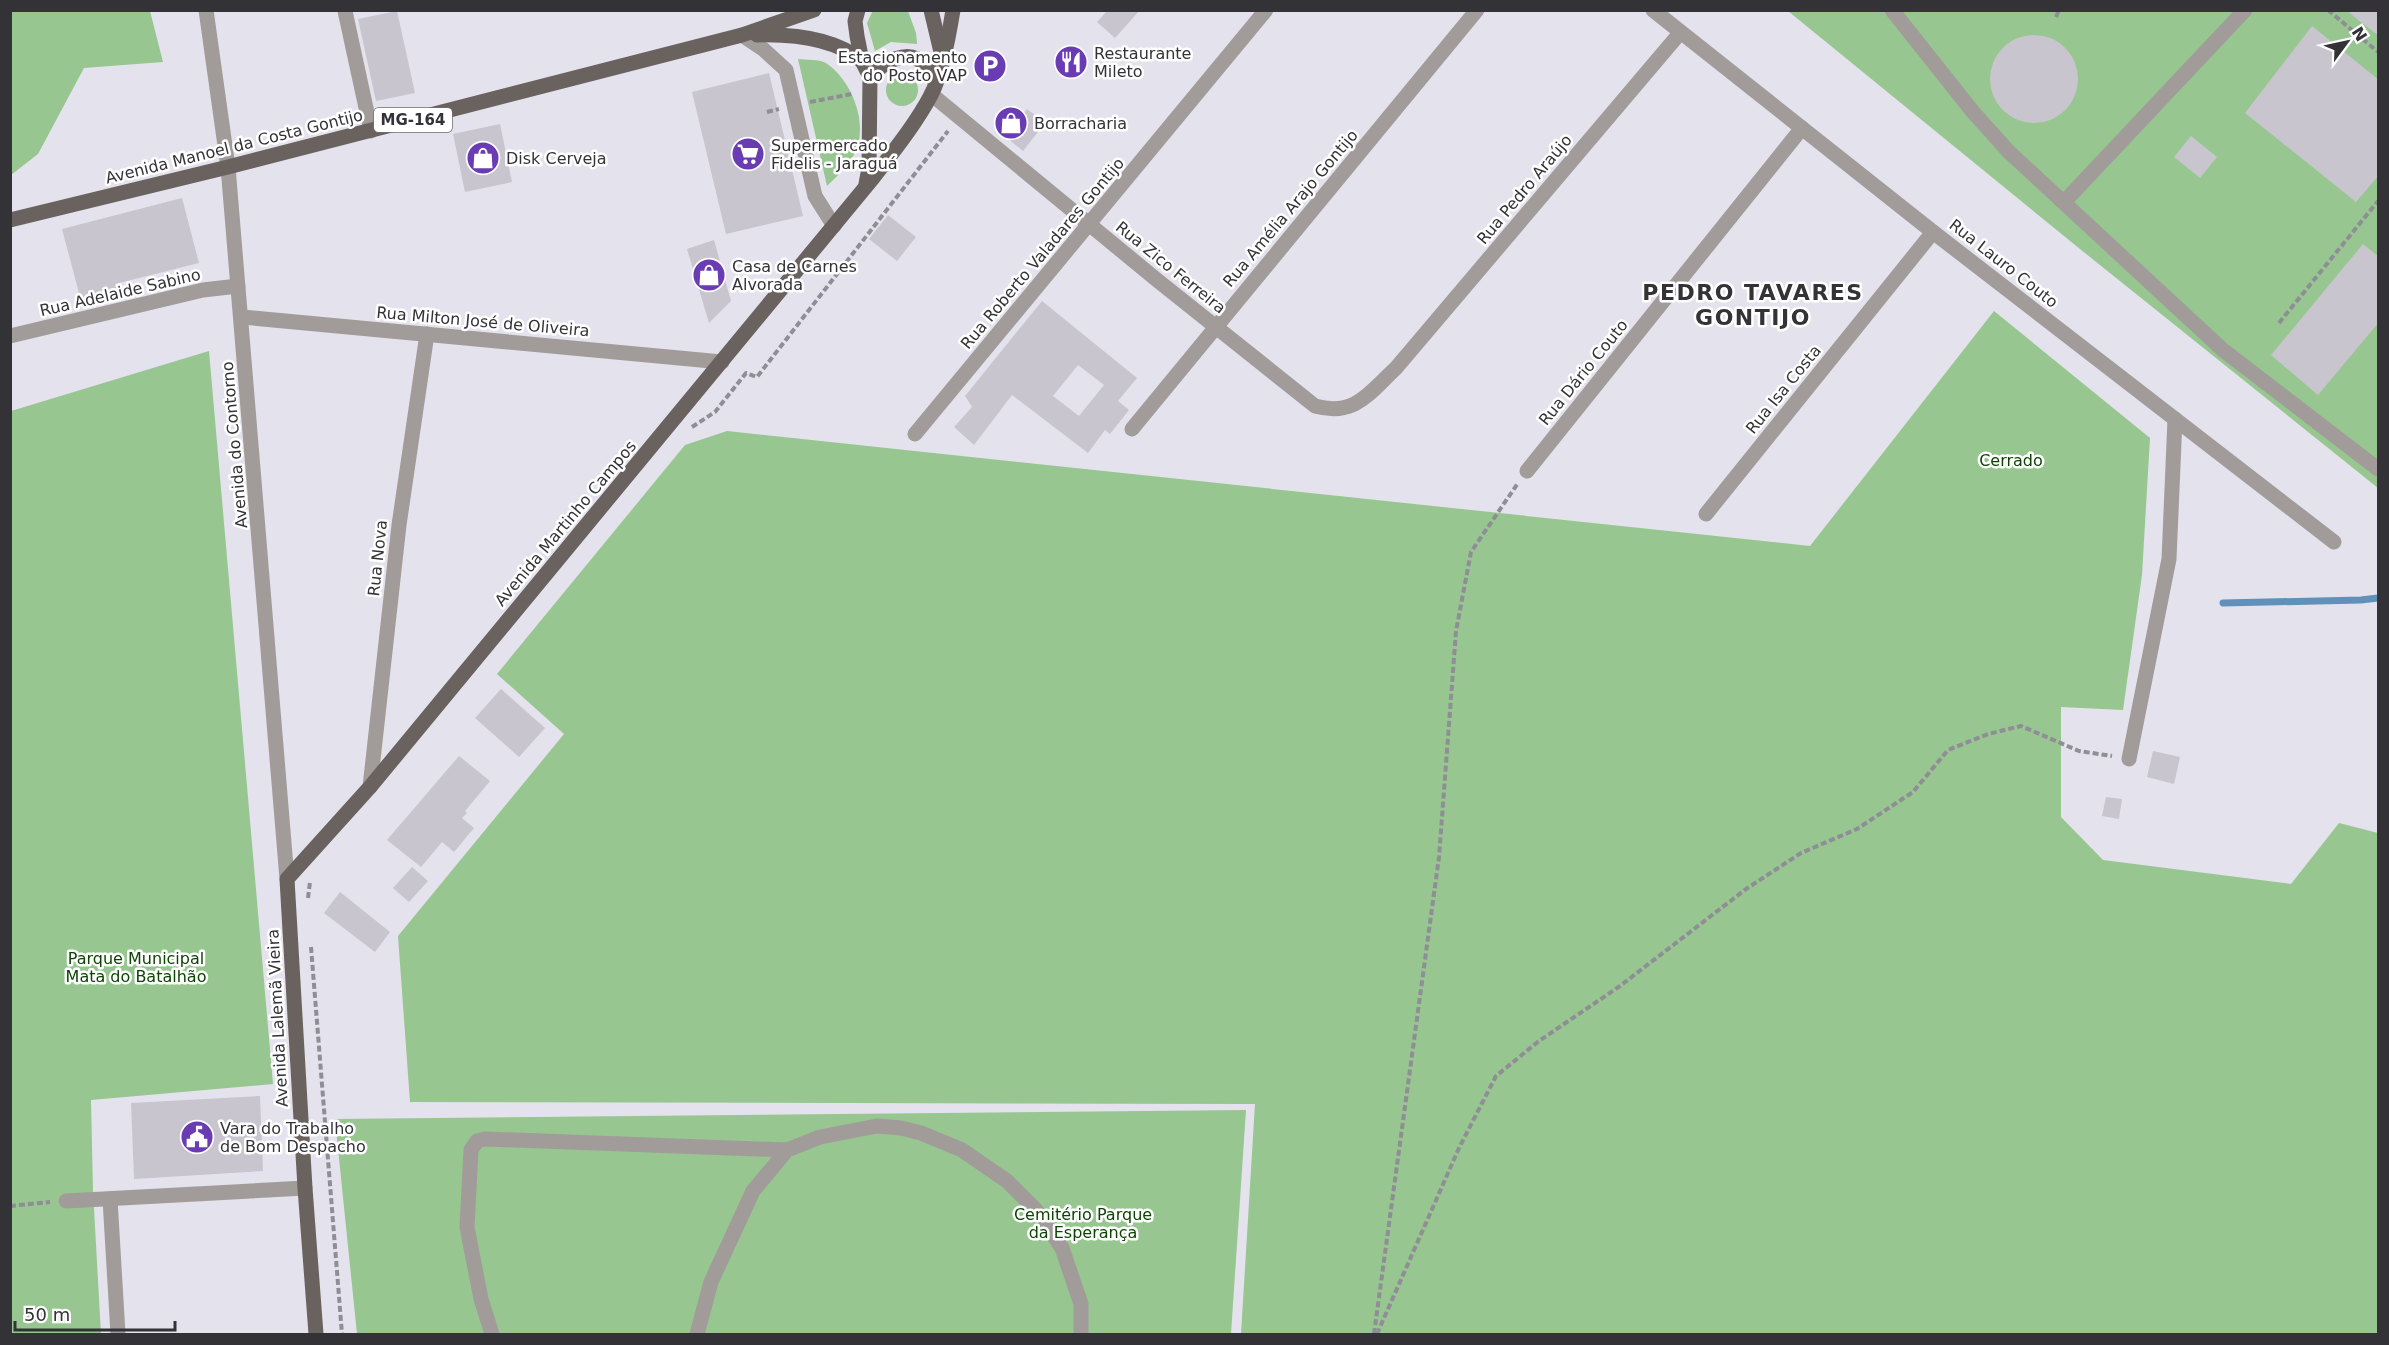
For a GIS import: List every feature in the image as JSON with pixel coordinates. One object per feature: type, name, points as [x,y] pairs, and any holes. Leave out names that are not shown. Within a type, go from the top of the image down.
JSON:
[{"type":"main road","name":"Avenida Manoel da Costa Gontijo","points":[[10,220],[371,131],[742,35],[814,10]]},
{"type":"main road","points":[[858,10],[855,21],[862,61],[870,83],[869,168],[865,187]]},
{"type":"main road","points":[[931,10],[942,58]]},
{"type":"main road","name":"Avenida Martinho Campos","points":[[287,879],[370,787],[834,226],[903,138],[933,88],[953,10]]},
{"type":"main road","points":[[742,35],[774,34],[819,41],[854,54],[862,61]]},
{"type":"main road","points":[[870,83],[882,64],[892,59],[915,58],[925,65],[933,88]]},
{"type":"main road","name":"Avenida Lalemã Vieira","points":[[287,879],[316,1335]]},
{"type":"street","name":"Avenida do Contorno","points":[[206,10],[228,167],[242,317],[287,879]]},
{"type":"street","name":"Rua Roberto Valadares Gontijo","points":[[915,434],[1266,10]]},
{"type":"street","name":"Rua Amélia Arajo Gontijo","points":[[1132,429],[1477,10]]},
{"type":"street","name":"Rua Lauro Couto","points":[[1653,10],[1933,232],[2334,542]]},
{"type":"street","points":[[1892,10],[1973,112],[2009,152],[2223,350],[2379,469]]},
{"type":"street","points":[[2064,202],[2245,10]]},
{"type":"street","points":[[345,11],[371,131]]},
{"type":"street","name":"Rua Pedro Araújo","points":[[1396,368],[1680,33]]},
{"type":"street","points":[[742,35],[763,49],[786,70],[815,196],[834,226]]},
{"type":"street","name":"Rua Zico Ferreira","points":[[933,88],[946,104],[1315,406],[1331,410],[1346,409],[1364,398],[1396,368]]},
{"type":"street","name":"Rua Dário Couto","points":[[1527,471],[1802,128]]},
{"type":"street","name":"Rua Isa Costa","points":[[1706,514],[1933,232]]},
{"type":"street","name":"Rua Adelaide Sabino","points":[[10,336],[203,290],[238,286]]},
{"type":"street","name":"Rua Milton José de Oliveira","points":[[242,317],[722,362]]},
{"type":"street","name":"Rua Nova","points":[[370,787],[399,525],[427,334]]},
{"type":"street","points":[[2129,759],[2169,559],[2175,419]]},
{"type":"street","points":[[492,1335],[481,1299],[467,1227],[471,1150],[477,1142],[486,1139],[787,1150],[820,1137],[877,1126],[921,1133],[962,1150],[1007,1181],[1036,1210],[1062,1248],[1081,1304],[1081,1335]]},
{"type":"street","points":[[698,1335],[711,1282],[753,1191],[787,1150]]},
{"type":"street","points":[[66,1201],[305,1188]]},
{"type":"street","points":[[110,1199],[118,1335]]},
{"type":"path","points":[[2056,17],[2059,10]]},
{"type":"path","points":[[2328,10],[2379,52]]},
{"type":"path","points":[[767,112],[870,83]]},
{"type":"path","points":[[687,430],[715,412],[746,373],[757,376],[948,131],[946,104]]},
{"type":"path","points":[[2279,323],[2379,201]]},
{"type":"path","points":[[1376,1335],[1439,857],[1456,631],[1471,552],[1527,471]]},
{"type":"path","points":[[1376,1335],[1459,1148],[1496,1076],[1539,1041],[1620,986],[1746,889],[1801,853],[1857,829],[1912,792],[1948,750],[1988,734],[2021,726],[2079,751],[2129,759]]},
{"type":"path","points":[[308,902],[309,884],[317,874]]},
{"type":"path","points":[[310,937],[342,1335]]},
{"type":"path","points":[[10,1206],[66,1201]]},
{"type":"green space","points":[[11,10],[150,11],[163,62],[84,68],[38,154],[11,175]]},
{"type":"green space","points":[[873,10],[908,11],[916,33],[917,44],[891,42],[875,51],[867,23]]},
{"type":"green space","points":[[1788,11],[2378,11],[2378,488],[2080,249]]},
{"type":"green space","points":[[798,59],[823,62],[835,70],[849,89],[858,111],[860,134],[856,151],[827,186]]},
{"type":"green space","points":[[902,74],[913,79],[918,90],[913,101],[902,106],[891,101],[886,90],[891,79]]},
{"type":"green space","name":"Cerrado","points":[[1994,311],[2150,438],[2142,575],[2123,710],[2061,707],[2061,817],[2103,860],[2291,884],[2339,823],[2378,833],[2378,1334],[1241,1334],[1255,1104],[410,1102],[398,936],[564,734],[497,674],[685,445],[727,431],[1810,546]]},
{"type":"green space","name":"Parque Municipal Mata do Batalhão","points":[[209,351],[273,1084],[91,1100],[93,1191],[101,1334],[11,1334],[11,411]]},
{"type":"green space","name":"Cemitério Parque da Esperança","points":[[1246,1110],[1231,1334],[357,1334],[335,1119]]},
{"type":"building","points":[[1108,10],[1140,10],[1115,38],[1097,22]]},
{"type":"building","points":[[2346,10],[2379,10],[2379,36],[2358,20]]},
{"type":"building","points":[[397,11],[415,93],[376,101],[358,19]]},
{"type":"building","points":[[2312,26],[2379,80],[2379,175],[2356,202],[2245,113]]},
{"type":"building","points":[[2034,35],[2051,38],[2065,48],[2075,62],[2078,79],[2075,96],[2065,110],[2051,120],[2034,123],[2017,120],[2003,110],[1993,96],[1990,79],[1993,62],[2003,48],[2017,38]]},
{"type":"building","name":"Supermercado Fidelis - Jaraguá","points":[[769,73],[803,216],[726,234],[692,92]]},
{"type":"building","points":[[1014,107],[1023,114],[1027,109],[1045,123],[1023,151],[996,129]]},
{"type":"building","name":"Disk Cerveja","points":[[500,124],[512,182],[465,192],[453,134]]},
{"type":"building","points":[[2191,136],[2217,157],[2200,178],[2174,157]]},
{"type":"building","points":[[182,198],[199,263],[115,284],[119,298],[83,308],[62,229]]},
{"type":"building","points":[[888,215],[916,237],[897,261],[869,239]]},
{"type":"building","name":"Casa de Carnes Alvorada","points":[[714,240],[731,301],[709,323],[687,249]]},
{"type":"building","points":[[2363,244],[2379,257],[2379,322],[2318,395],[2271,355]]},
{"type":"building","points":[[1042,301],[1137,378],[1118,401],[1129,410],[1110,434],[1105,430],[1088,453],[1012,395],[974,445],[954,427],[972,407],[965,396]],"holes":[[[1078,365],[1104,385],[1079,416],[1053,396]]]},
{"type":"building","points":[[501,689],[545,728],[519,757],[475,718]]},
{"type":"building","points":[[2153,751],[2180,757],[2174,784],[2147,777]]},
{"type":"building","points":[[459,756],[490,781],[465,811],[467,813],[462,818],[474,828],[454,852],[442,842],[421,867],[387,840]]},
{"type":"building","points":[[2106,797],[2122,799],[2119,819],[2102,816]]},
{"type":"building","points":[[412,867],[428,881],[409,902],[393,888]]},
{"type":"building","points":[[340,892],[390,932],[375,952],[324,913]]},
{"type":"building","name":"Vara do Trabalho de Bom Despacho","points":[[260,1096],[263,1171],[134,1179],[131,1103]]},
{"type":"waterway","points":[[2223,603],[2378,598]]},
{"type":"place","name":"Restaurante Mileto","points":[[1071,62]]},
{"type":"place","name":"Estacionamento do Posto VAP","points":[[990,66]]},
{"type":"place","name":"Borracharia","points":[[1011,123]]},
{"type":"place","name":"Supermercado Fidelis - Jaraguá","points":[[748,154]]},
{"type":"place","name":"Disk Cerveja","points":[[483,158]]},
{"type":"place","name":"Casa de Carnes Alvorada","points":[[709,275]]},
{"type":"place","name":"Vara do Trabalho de Bom Despacho","points":[[197,1137]]},
{"type":"district","name":"PEDRO TAVARES GONTIJO","points":[[1753,304]]}]
